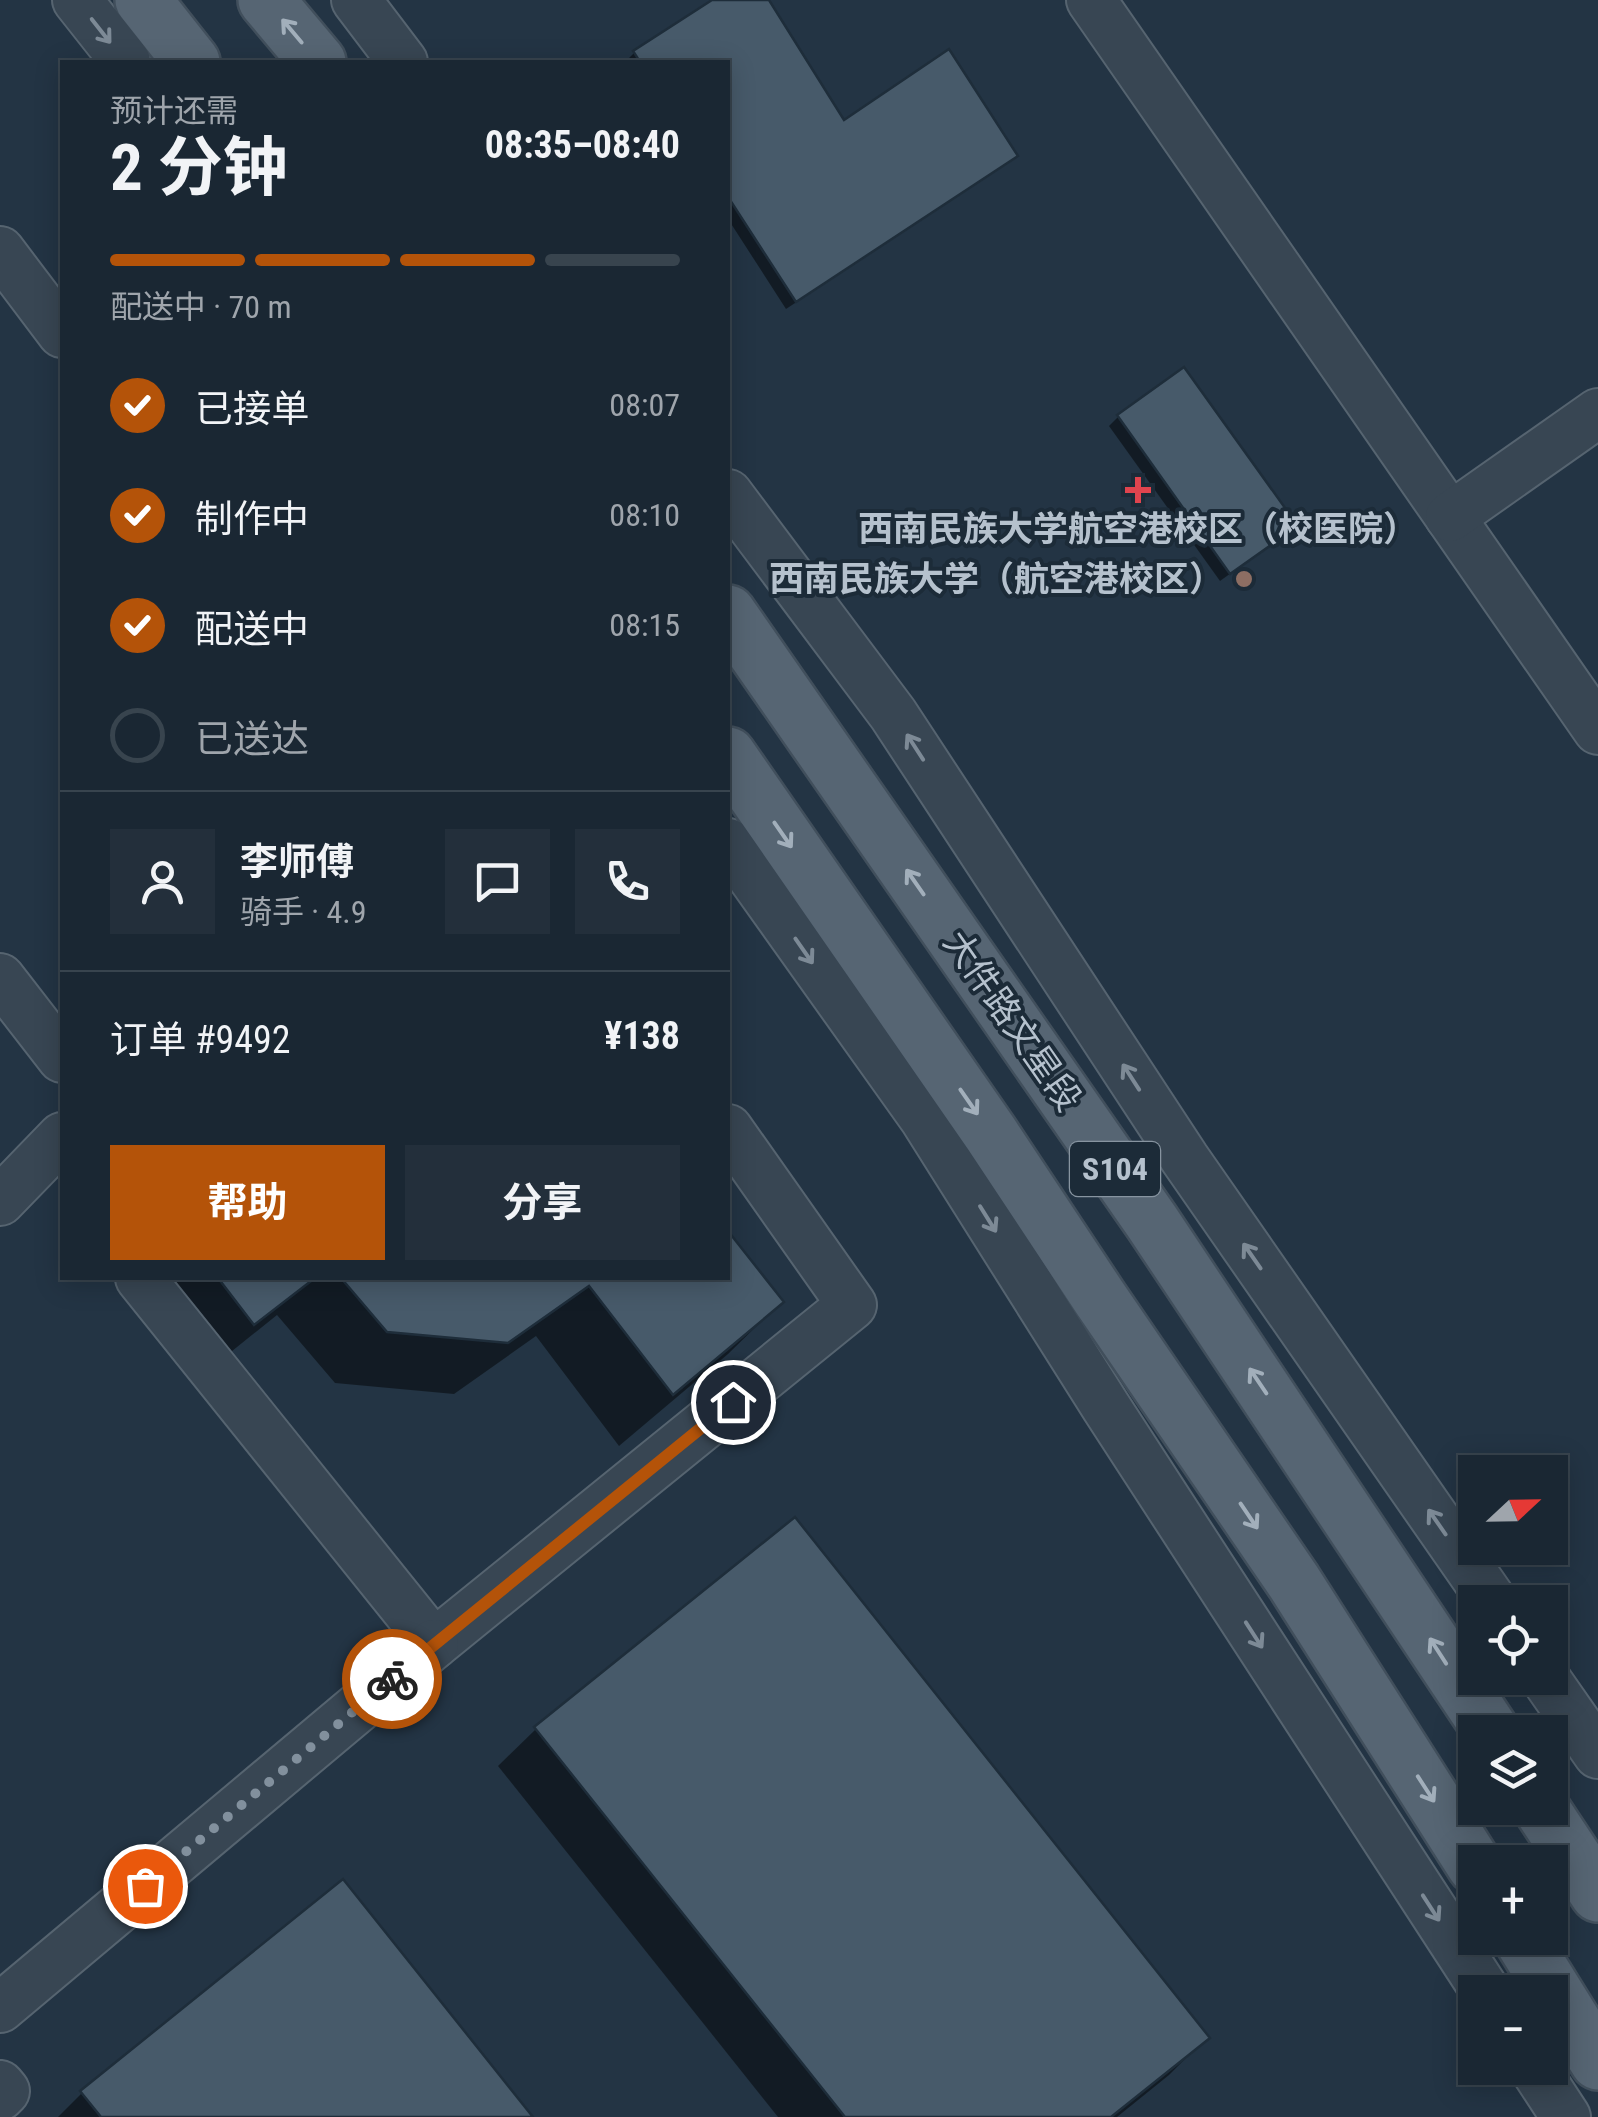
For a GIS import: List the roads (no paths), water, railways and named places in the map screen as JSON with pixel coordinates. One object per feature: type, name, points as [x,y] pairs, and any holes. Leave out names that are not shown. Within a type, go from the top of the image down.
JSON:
[{"type":"main road","points":[[144,0],[190,60]]},
{"type":"main road","points":[[266,0],[316,60]]},
{"type":"main road","name":"大件路文星段","points":[[730,615],[1152,1222],[1481,1715]]},
{"type":"main road","name":"S104","points":[[730,758],[1294,1582],[1462,1845]]},
{"type":"main road","points":[[1552,1825],[1598,1894]]},
{"type":"main road","points":[[1532,1955],[1598,2062]]},
{"type":"street","points":[[76,0],[124,60]]},
{"type":"street","points":[[356,0],[401,60]]},
{"type":"street","points":[[1091,0],[1598,730]]},
{"type":"street","points":[[0,251],[60,330]]},
{"type":"street","points":[[1450,517],[1598,413]]},
{"type":"street","points":[[730,497],[893,714],[1184,1159],[1481,1585]]},
{"type":"street","points":[[730,846],[924,1118],[1475,1975]]},
{"type":"street","points":[[0,978],[60,1055]]},
{"type":"street","points":[[0,2008],[434,1644],[852,1306],[730,1131]]},
{"type":"street","points":[[0,1201],[60,1139]]},
{"type":"street","points":[[142,1280],[434,1644]]},
{"type":"street","points":[[1557,1695],[1598,1754]]},
{"type":"street","points":[[0,2085],[5,2091],[0,2096]]},
{"type":"street","points":[[1545,2085],[1566,2117]]},
{"type":"place","name":"西南民族大学航空港校区（校医院）","points":[[1138,490]]},
{"type":"place","name":"西南民族大学（航空港校区）","points":[[1244,579]]}]
